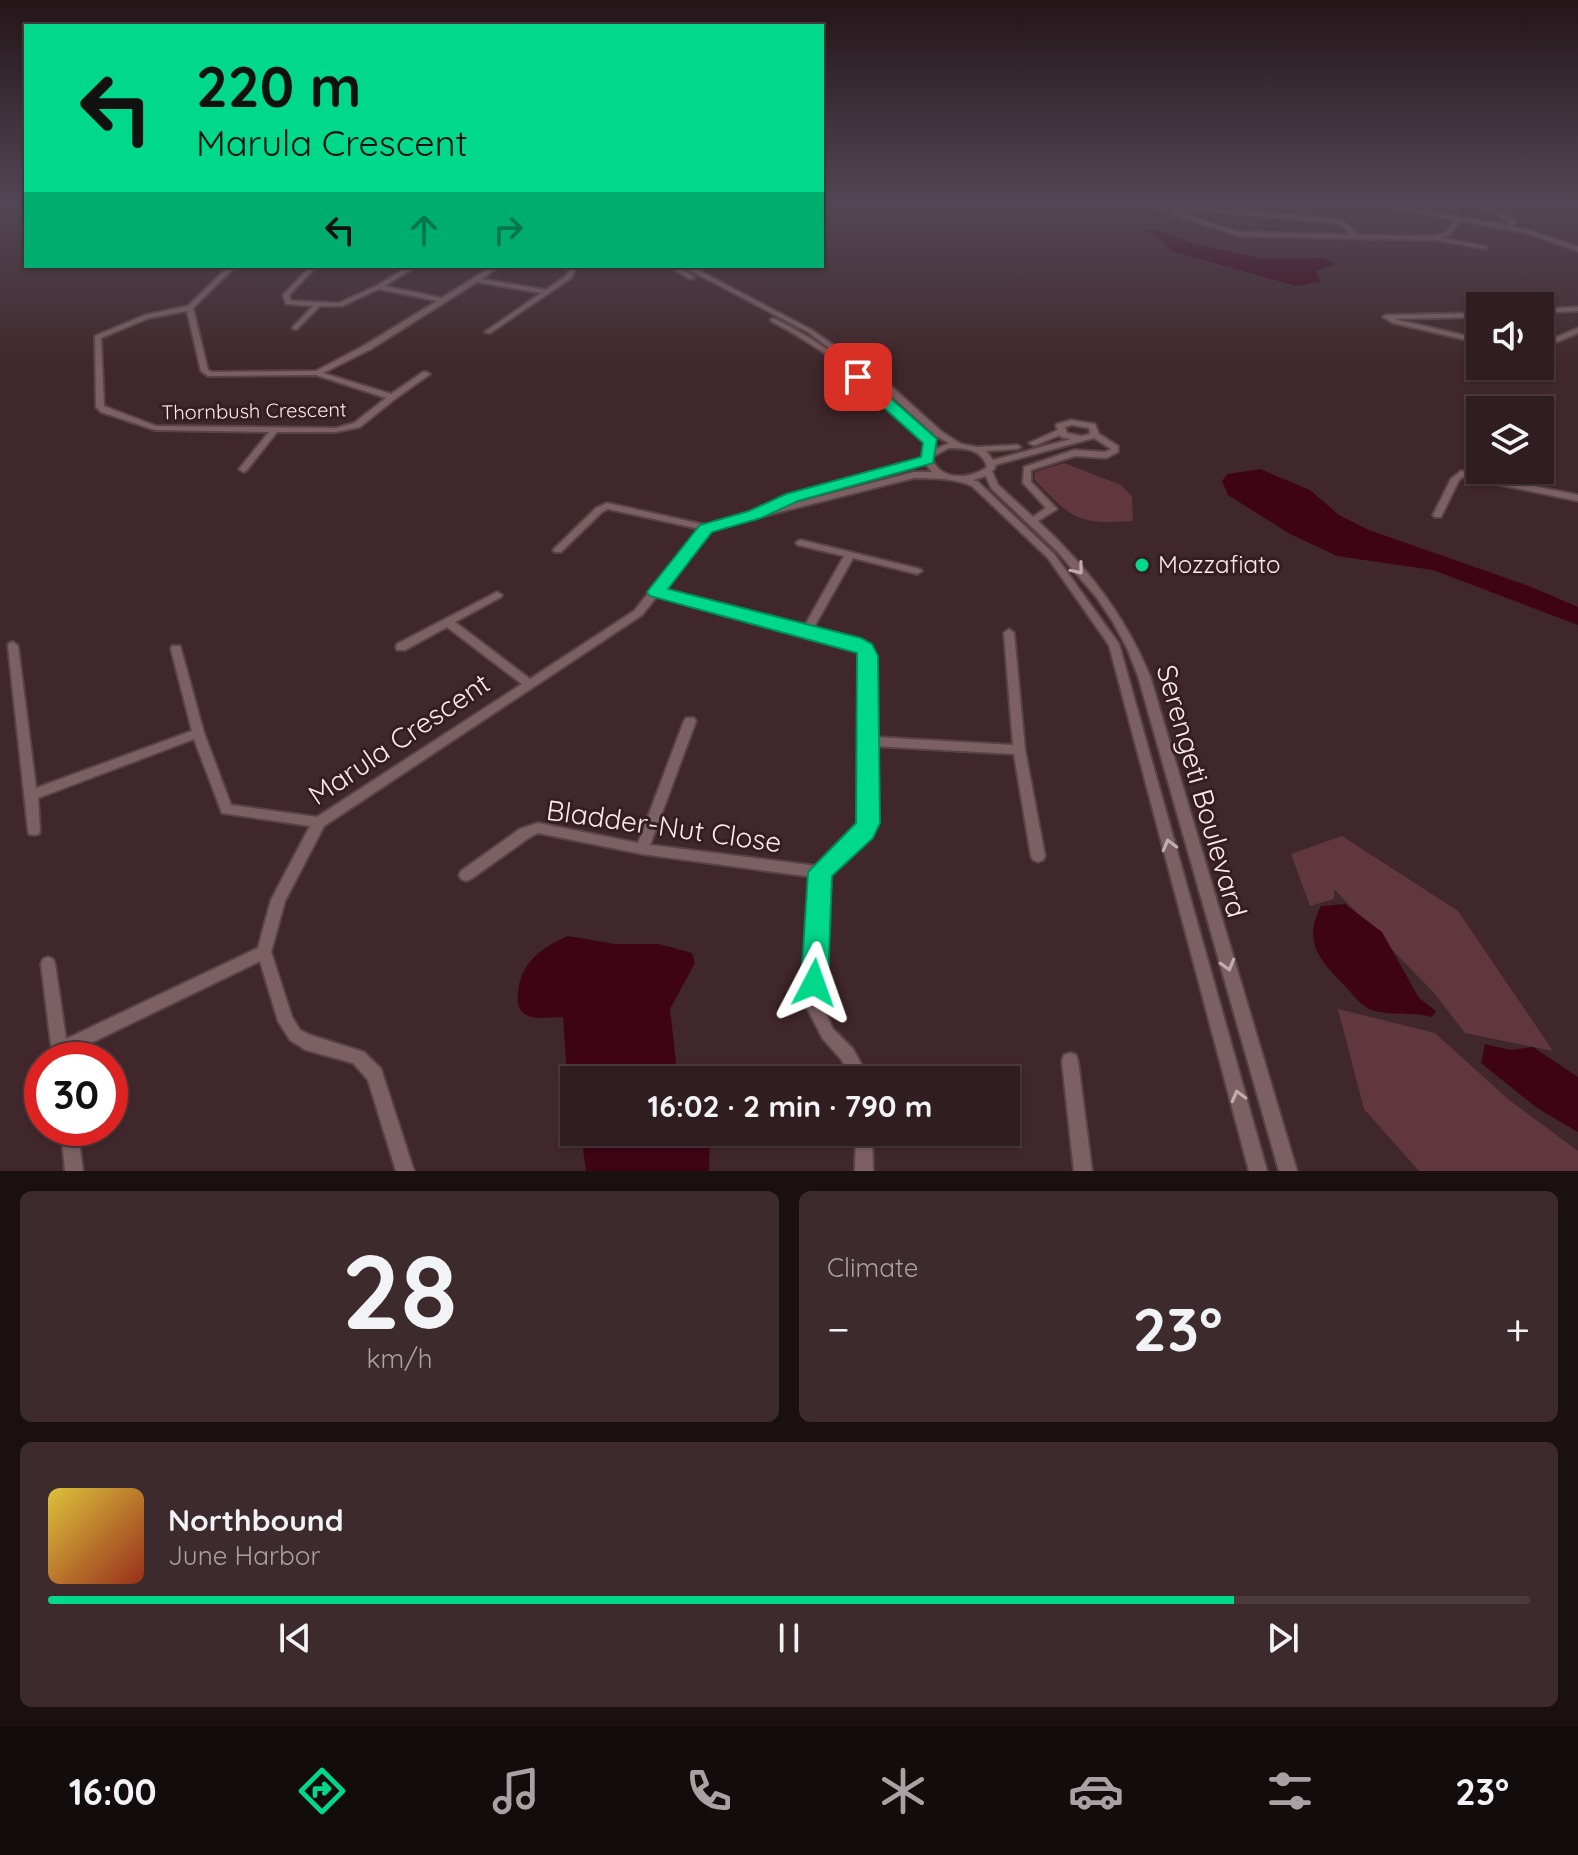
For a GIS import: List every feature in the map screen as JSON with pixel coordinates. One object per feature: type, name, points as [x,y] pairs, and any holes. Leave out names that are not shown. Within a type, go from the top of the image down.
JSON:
[{"type":"street","points":[[231,268],[190,308],[208,374],[317,373],[494,268]]},
{"type":"street","points":[[312,268],[285,299],[291,305],[344,304],[411,268]]},
{"type":"street","points":[[488,332],[572,275],[574,268]]},
{"type":"street","points":[[676,268],[806,338],[893,405],[931,442],[931,468],[944,475]]},
{"type":"street","points":[[689,268],[810,331],[890,390],[939,434],[959,446],[975,449],[1014,448],[1061,431],[1080,439]]},
{"type":"street","points":[[478,280],[546,292]]},
{"type":"street","points":[[378,287],[444,300]]},
{"type":"street","points":[[295,328],[317,306]]},
{"type":"street","name":"Thornbush Crescent","points":[[190,308],[142,318],[96,339],[100,407],[108,413],[155,428],[353,427],[392,397]]},
{"type":"street","points":[[1554,310],[1578,309]]},
{"type":"street","points":[[1466,315],[1386,317],[1395,322],[1466,338]]},
{"type":"street","points":[[1554,341],[1578,330]]},
{"type":"street","name":"Thornbush Crescent","points":[[317,373],[392,397]]},
{"type":"street","points":[[392,397],[426,374]]},
{"type":"street","points":[[1032,521],[1052,509],[1027,483],[1027,469],[1074,453],[1106,455],[1116,449],[1095,435],[1092,426],[1076,422],[1063,424],[1061,431]]},
{"type":"street","points":[[243,469],[275,429]]},
{"type":"street","points":[[558,550],[607,506],[706,528],[838,490],[914,475],[964,479],[990,467],[1095,435]]},
{"type":"street","points":[[838,490],[959,446]]},
{"type":"street","name":"Serengeti Boulevard","points":[[975,449],[990,467],[994,486],[1057,544],[1103,600],[1135,651],[1288,1171]]},
{"type":"street","points":[[1438,515],[1461,474],[1578,498]]},
{"type":"street","name":"Serengeti Boulevard","points":[[964,479],[975,484],[1051,556],[1114,644],[1258,1171]]},
{"type":"street","name":"Marula Crescent","points":[[264,952],[281,893],[319,822],[638,613],[706,528]]},
{"type":"street","points":[[801,543],[917,571]]},
{"type":"street","points":[[807,631],[849,556]]},
{"type":"street","points":[[656,592],[865,649],[869,662],[867,826],[820,872],[815,1008],[828,1034],[854,1066]]},
{"type":"street","points":[[401,647],[497,595]]},
{"type":"street","points":[[448,622],[528,683]]},
{"type":"street","points":[[1009,633],[1019,750],[1038,856]]},
{"type":"street","points":[[13,646],[34,830]]},
{"type":"street","points":[[176,649],[198,733],[226,809],[319,822]]},
{"type":"street","points":[[642,849],[690,721]]},
{"type":"street","points":[[31,795],[198,733]]},
{"type":"street","points":[[868,741],[1019,750]]},
{"type":"street","name":"Bladder-Nut Close","points":[[466,875],[525,833],[538,828],[642,849],[820,872]]},
{"type":"street","points":[[86,1042],[264,952],[286,1021],[295,1035],[306,1042],[358,1057],[375,1075],[405,1171]]},
{"type":"street","points":[[48,964],[58,1042]]},
{"type":"street","points":[[1070,1061],[1083,1171]]},
{"type":"street","points":[[71,1146],[74,1171]]},
{"type":"street","points":[[864,1146],[864,1171]]},
{"type":"shaded area","points":[[1198,259],[1324,259],[1336,264],[1316,271],[1321,282],[1296,286]]},
{"type":"shaded area","points":[[1064,463],[1121,485],[1132,497],[1133,521],[1099,522],[1067,511],[1034,479],[1035,472]]},
{"type":"shaded area","points":[[1260,469],[1310,490],[1339,515],[1369,530],[1529,586],[1578,607],[1578,625],[1433,570],[1337,556],[1290,534],[1228,495],[1222,481],[1228,474]]},
{"type":"shaded area","points":[[1342,836],[1458,911],[1553,1051],[1465,1033],[1435,994],[1334,889],[1334,899],[1310,906],[1291,854]]},
{"type":"shaded area","points":[[1345,904],[1382,932],[1419,998],[1436,1011],[1432,1017],[1369,1009],[1328,968],[1317,950],[1313,930],[1321,906]]},
{"type":"shaded area","points":[[568,936],[615,944],[659,944],[692,953],[695,963],[670,1009],[676,1062],[673,1066],[566,1066],[563,1017],[530,1017],[520,1008],[518,1000],[523,973],[534,957]]},
{"type":"shaded area","points":[[1338,1009],[1435,1033],[1509,1100],[1578,1151],[1578,1171],[1419,1171],[1364,1109]]},
{"type":"shaded area","points":[[1485,1044],[1510,1050],[1533,1047],[1578,1077],[1578,1132],[1537,1108],[1481,1063]]},
{"type":"shaded area","points":[[585,1146],[710,1146],[709,1171],[586,1171]]},
{"type":"place","name":"Mozzafiato","points":[[1142,565]]},
{"type":"route","points":[[814,983],[820,872],[852,844],[868,823],[869,656],[862,646],[854,643],[656,592],[706,528],[755,515],[792,497],[912,467],[928,460],[932,452],[931,442],[858,377]]}]
